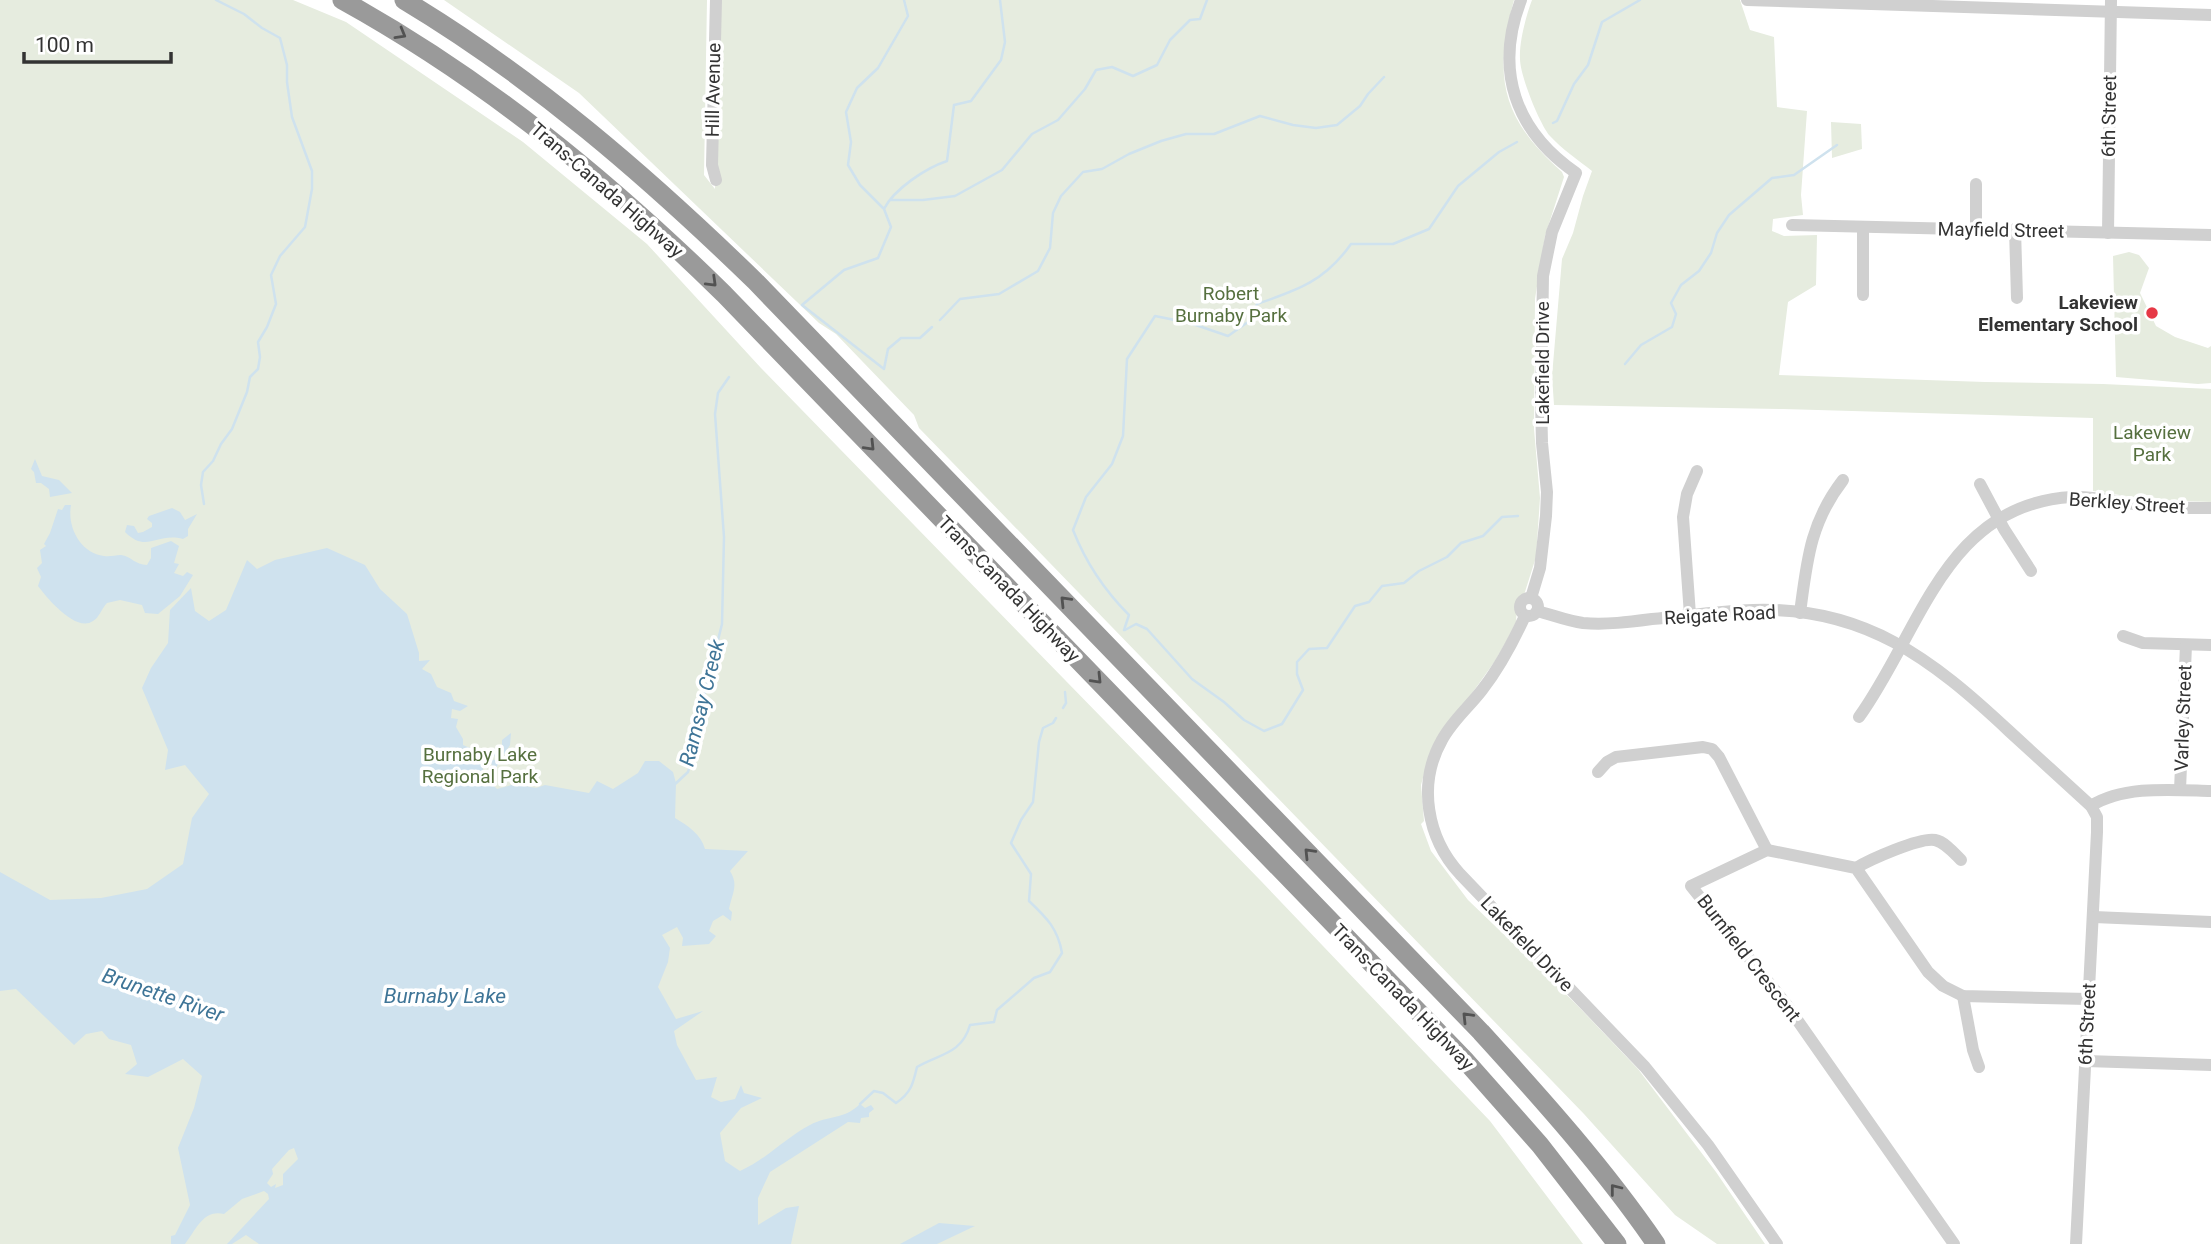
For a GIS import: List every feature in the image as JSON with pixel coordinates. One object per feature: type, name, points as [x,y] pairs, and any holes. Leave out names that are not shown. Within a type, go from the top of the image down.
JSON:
[{"type":"highway","name":"Trans-Canada Highway","points":[[342,0],[414,42],[537,128],[598,177],[698,268],[1464,1059],[1540,1145],[1617,1244]]},
{"type":"highway","name":"Trans-Canada Highway","points":[[404,0],[494,58],[615,151],[688,215],[755,281],[1471,1022],[1586,1152],[1656,1244]]},
{"type":"street","name":"Hill Avenue","points":[[716,0],[712,165],[716,180]]},
{"type":"street","name":"Lakefield Drive","points":[[1521,0],[1509,44],[1513,90],[1534,135],[1552,156],[1576,173],[1552,232],[1543,276],[1541,401],[1547,492],[1542,559],[1531,598],[1537,603],[1531,614],[1494,673],[1446,733],[1436,753],[1428,785],[1430,814],[1436,839],[1446,857],[1645,1067],[1708,1145],[1777,1244]]},
{"type":"street","points":[[1746,0],[2111,5],[2211,15]]},
{"type":"street","name":"6th Street","points":[[2108,233],[2111,5]]},
{"type":"street","points":[[1976,184],[1976,229]]},
{"type":"street","name":"Mayfield Street","points":[[1792,225],[2211,235]]},
{"type":"street","points":[[1863,227],[1863,295]]},
{"type":"street","points":[[2015,229],[2017,298]]},
{"type":"street","points":[[1690,615],[1683,517],[1687,494],[1697,471]]},
{"type":"street","points":[[1800,613],[1813,533],[1827,502],[1843,480]]},
{"type":"street","points":[[1980,484],[2031,571]]},
{"type":"street","name":"Berkley Street","points":[[1859,717],[1957,555],[1999,519],[2040,502],[2074,497],[2104,498],[2158,507],[2211,508]]},
{"type":"street","name":"Reigate Road","points":[[1531,614],[1604,624],[1755,610],[1800,613],[1850,624],[1901,644],[1958,684],[2091,806]]},
{"type":"street","points":[[2123,636],[2143,643],[2211,645]]},
{"type":"street","name":"Varley Street","points":[[2180,790],[2186,645]]},
{"type":"street","points":[[1598,772],[1616,757],[1703,747],[1712,749],[1767,850],[1856,868],[1928,972],[1943,986],[1963,996],[2088,999]]},
{"type":"street","points":[[2091,806],[2102,800],[2133,793],[2211,791]]},
{"type":"street","name":"6th Street","points":[[2076,1244],[2094,917],[2097,817],[2091,806]]},
{"type":"street","points":[[1856,868],[1865,862],[1928,840],[1941,842],[1961,860]]},
{"type":"street","name":"Burnfield Crescent","points":[[1767,850],[1691,886],[1786,1004],[1954,1244]]},
{"type":"street","points":[[2094,917],[2211,922]]},
{"type":"street","points":[[1963,996],[1973,1050],[1979,1067]]},
{"type":"street","points":[[2086,1061],[2211,1065]]},
{"type":"green space","name":"Burnaby Lake Regional Park","points":[[0,0],[293,0],[346,22],[523,142],[647,244],[761,368],[1261,881],[1490,1121],[1583,1244],[0,1244]]},
{"type":"green space","name":"Robert Burnaby Park","points":[[444,0],[707,0],[704,175],[715,189],[719,0],[1514,0],[1504,52],[1507,95],[1514,114],[1526,133],[1564,177],[1545,236],[1535,299],[1534,429],[1540,498],[1536,557],[1524,595],[1517,606],[1516,622],[1507,640],[1430,752],[1421,785],[1424,821],[1421,824],[1431,851],[1468,900],[1576,1004],[1638,1069],[1716,1172],[1765,1244],[1717,1244],[1675,1215],[1584,1114],[919,428],[914,415],[836,334],[819,323],[579,93]]},
{"type":"green space","name":"Lakeview Park","points":[[1532,0],[1740,0],[1750,30],[1774,37],[1777,107],[1807,111],[1801,195],[1803,215],[1773,219],[1772,231],[1784,236],[1817,235],[1816,285],[1788,302],[1779,375],[2211,389],[2211,502],[2153,500],[2093,491],[2093,418],[1554,405],[1552,376],[1562,259],[1592,171],[1550,136],[1527,87],[1520,52],[1523,29]]},
{"type":"green space","points":[[1831,122],[1861,124],[1862,149],[1832,158]]},
{"type":"green space","points":[[2129,252],[2139,255],[2149,268],[2140,293],[2156,326],[2175,337],[2208,348],[2211,346],[2211,383],[2116,377],[2113,256]]},
{"type":"water","points":[[35,459],[42,476],[59,480],[72,493],[50,497],[49,489],[36,483],[31,469]]},
{"type":"water","points":[[65,505],[71,505],[71,522],[77,538],[96,554],[121,555],[147,565],[151,558],[151,548],[171,541],[179,546],[174,563],[179,564],[174,573],[183,576],[187,572],[193,575],[180,596],[158,614],[145,613],[142,605],[120,600],[107,603],[95,620],[86,623],[78,622],[62,612],[38,586],[41,577],[37,568],[42,563],[40,550],[46,546],[44,544],[58,509],[62,510]]},
{"type":"water","points":[[172,508],[180,512],[185,520],[197,514],[188,529],[188,536],[183,539],[166,538],[146,542],[125,532],[127,525],[134,526],[138,533],[143,532],[152,527],[152,523],[147,519],[149,516]]},
{"type":"water","name":"Burnaby Lake","points":[[327,548],[365,565],[380,589],[407,614],[419,661],[430,660],[422,669],[431,674],[437,687],[451,693],[454,701],[468,706],[460,711],[452,709],[451,718],[458,719],[456,727],[463,739],[463,745],[470,748],[467,754],[474,765],[482,761],[483,771],[489,770],[492,765],[489,759],[495,760],[496,757],[489,752],[497,754],[502,748],[502,740],[511,733],[510,745],[497,766],[493,785],[497,789],[515,784],[536,788],[545,785],[589,793],[597,781],[613,789],[638,773],[645,761],[659,761],[673,772],[676,783],[675,818],[697,835],[705,849],[748,851],[730,871],[734,885],[729,909],[732,912],[731,921],[723,915],[713,921],[709,931],[716,936],[709,944],[682,946],[683,938],[677,927],[662,935],[670,948],[668,962],[658,987],[676,1019],[703,1011],[674,1031],[677,1045],[696,1080],[717,1077],[711,1097],[721,1102],[735,1099],[741,1085],[744,1093],[762,1098],[741,1108],[720,1133],[725,1161],[740,1171],[817,1122],[848,1113],[860,1104],[865,1108],[871,1105],[874,1109],[869,1113],[869,1117],[861,1118],[860,1123],[848,1122],[770,1172],[758,1198],[758,1225],[786,1208],[799,1206],[791,1244],[259,1244],[246,1235],[232,1244],[227,1244],[269,1199],[264,1191],[242,1199],[224,1214],[217,1213],[205,1218],[185,1244],[171,1244],[171,1236],[175,1235],[190,1205],[178,1148],[194,1108],[202,1076],[183,1059],[148,1077],[125,1074],[137,1064],[131,1045],[109,1039],[102,1031],[86,1034],[74,1045],[16,989],[0,991],[0,872],[50,900],[101,898],[147,889],[183,864],[192,818],[209,794],[185,765],[165,770],[168,750],[142,688],[151,668],[168,643],[170,610],[191,588],[195,611],[209,621],[226,610],[247,560],[257,569],[275,560]],"holes":[[[294,1148],[298,1159],[283,1174],[283,1185],[275,1188],[276,1184],[271,1187],[267,1183],[273,1174],[272,1169],[289,1150]]]},
{"type":"water","points":[[939,1223],[975,1226],[937,1244],[900,1244]]},
{"type":"waterway","points":[[204,504],[201,485],[203,472],[213,461],[232,429],[250,377],[258,369],[258,342],[276,304],[271,275],[280,256],[305,227],[312,189],[312,171],[292,117],[287,65],[280,38],[244,14],[216,0]]},
{"type":"waterway","points":[[883,208],[860,185],[848,165],[851,142],[846,112],[857,88],[878,68],[908,16],[904,0]]},
{"type":"waterway","name":"Ramsay Creek","points":[[932,327],[920,338],[901,338],[888,349],[884,369],[802,305],[844,270],[878,258],[891,227],[884,209],[889,201],[911,180],[947,161],[954,105],[971,101],[1001,60],[1005,42],[1000,0]]},
{"type":"waterway","points":[[891,200],[955,196],[1002,170],[1032,134],[1058,120],[1085,89],[1096,70],[1112,67],[1133,76],[1157,65],[1170,40],[1190,20],[1200,19],[1207,0]]},
{"type":"waterway","points":[[1553,123],[1557,121],[1574,84],[1588,65],[1602,22],[1640,0]]},
{"type":"waterway","points":[[940,320],[960,299],[999,294],[1038,271],[1050,248],[1053,213],[1061,196],[1083,172],[1102,169],[1161,141],[1186,134],[1214,134],[1260,116],[1316,128],[1337,125],[1360,106],[1384,77]]},
{"type":"waterway","points":[[1124,630],[1129,615],[1096,576],[1073,530],[1086,497],[1112,464],[1123,436],[1127,359],[1155,316],[1190,323],[1228,336],[1248,322],[1257,304],[1321,276],[1351,244],[1393,244],[1429,229],[1458,186],[1499,152],[1517,142]]},
{"type":"waterway","points":[[1625,364],[1641,345],[1672,327],[1676,314],[1671,303],[1681,285],[1699,271],[1711,253],[1717,233],[1729,215],[1772,178],[1794,175],[1837,145]]},
{"type":"waterway","name":"Ramsay Creek","points":[[673,786],[688,772],[701,729],[701,708],[722,624],[724,537],[715,414],[718,393],[729,377]]},
{"type":"waterway","points":[[1125,630],[1136,624],[1147,629],[1192,679],[1244,720],[1264,731],[1282,724],[1303,690],[1297,674],[1297,662],[1309,649],[1327,648],[1355,606],[1369,602],[1382,586],[1404,583],[1419,571],[1447,557],[1461,543],[1483,536],[1502,517],[1518,516]]},
{"type":"waterway","points":[[1063,708],[1066,703],[1065,692]]},
{"type":"waterway","points":[[860,1104],[874,1091],[883,1093],[896,1103],[911,1088],[917,1067],[956,1048],[970,1025],[994,1022],[997,1010],[1034,978],[1050,972],[1062,953],[1051,924],[1029,901],[1031,874],[1011,843],[1033,802],[1043,728],[1053,723],[1056,718]]},
{"type":"place","name":"Lakeview Elementary School","points":[[2152,313]]},
{"type":"water label","name":"Brunette River","points":[[163,995]]}]
